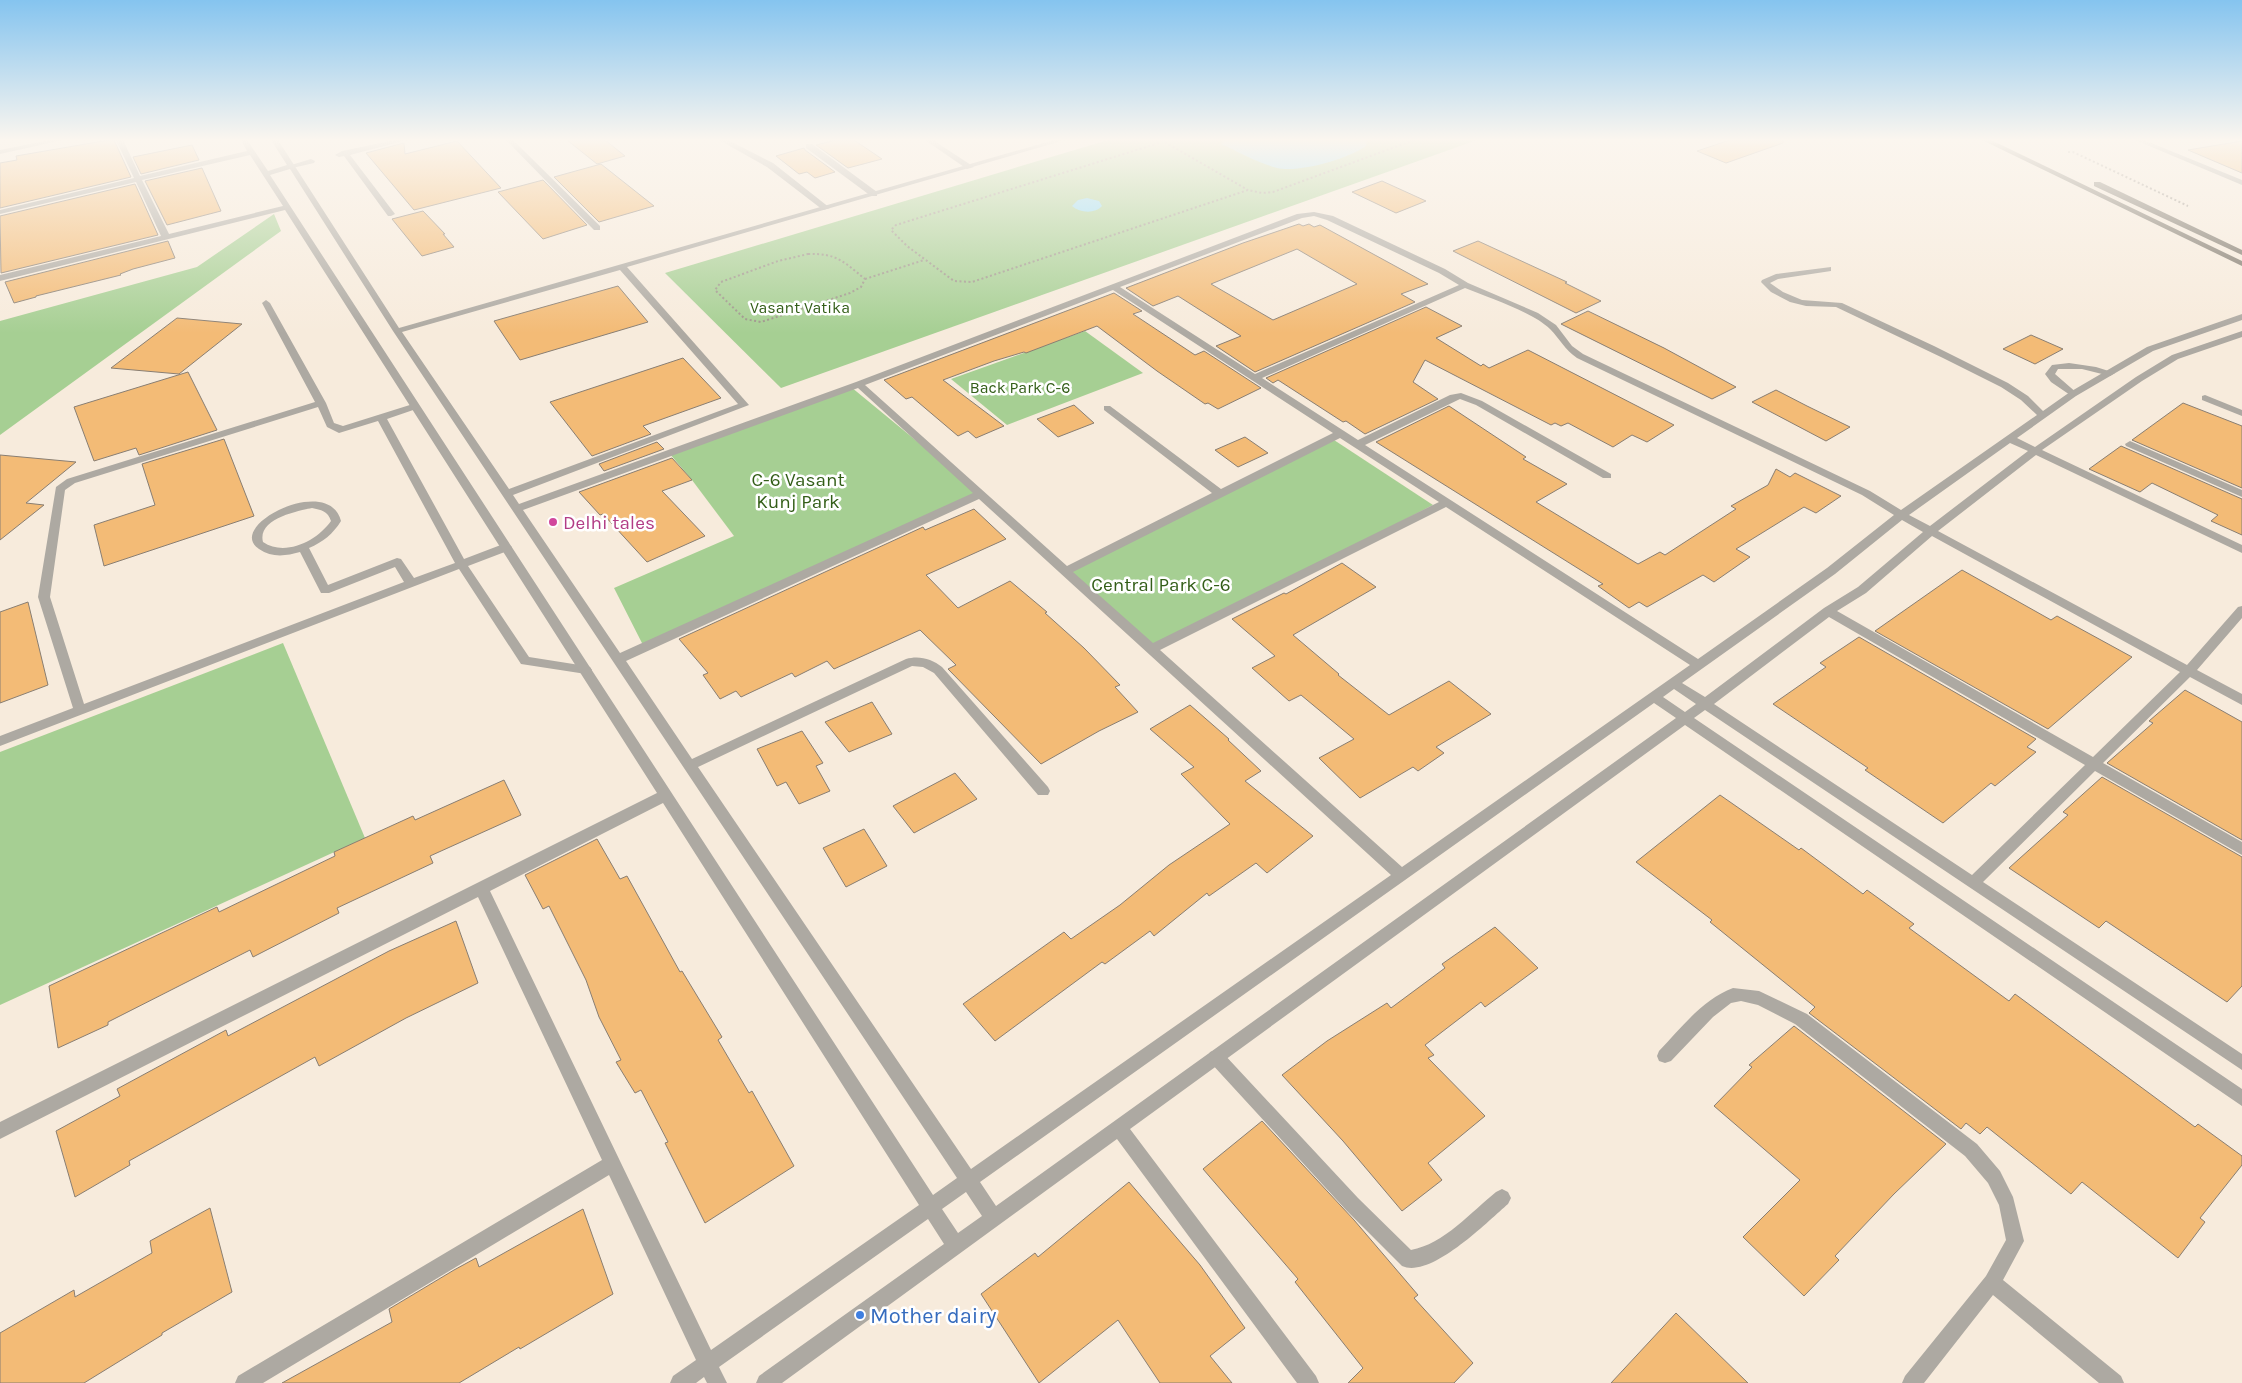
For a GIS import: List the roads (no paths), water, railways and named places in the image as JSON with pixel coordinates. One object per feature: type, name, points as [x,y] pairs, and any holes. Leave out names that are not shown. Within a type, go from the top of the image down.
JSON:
[{"type":"main road","points":[[2119,205],[2242,264]]},
{"type":"main road","points":[[2141,205],[2241,252]]},
{"type":"street","points":[[0,212],[31,205]]},
{"type":"street","points":[[151,205],[166,237]]},
{"type":"street","points":[[317,205],[398,331],[994,1218]]},
{"type":"street","points":[[383,205],[391,214]]},
{"type":"street","points":[[574,205],[597,228]]},
{"type":"street","points":[[821,205],[826,208]]},
{"type":"street","points":[[398,331],[838,205]]},
{"type":"street","points":[[0,278],[288,207],[956,1246]]},
{"type":"street","points":[[517,509],[859,384],[1112,286],[1300,216],[1314,214],[1330,218],[1412,256],[1465,285],[1535,315],[1552,327],[1569,348],[1580,356],[1866,493],[1901,514],[2242,700]]},
{"type":"street","points":[[507,493],[744,406],[622,267]]},
{"type":"street","points":[[1828,270],[1776,277],[1765,282],[1794,300],[1811,304],[1830,303],[1839,305],[1921,343],[2012,389],[2033,404],[2042,415]]},
{"type":"street","points":[[1254,378],[1465,285]]},
{"type":"street","points":[[1112,286],[1699,665]]},
{"type":"street","points":[[266,303],[321,403],[330,425],[339,430],[416,406]]},
{"type":"street","points":[[680,1383],[1674,683],[1831,571],[1901,514],[2072,394],[2150,349],[2242,317]]},
{"type":"street","points":[[766,1383],[1686,718],[1828,611],[1862,590],[1931,530],[2035,451],[2139,379],[2175,357],[2242,334]]},
{"type":"street","points":[[2072,394],[2062,387],[2050,374],[2055,368],[2064,365],[2078,366],[2110,372]]},
{"type":"street","points":[[859,384],[1402,876]]},
{"type":"street","points":[[1357,445],[1453,397],[1461,396],[1471,398],[1607,476]]},
{"type":"street","points":[[2205,398],[2242,413]]},
{"type":"street","points":[[80,710],[44,597],[60,489],[72,481],[321,403]]},
{"type":"street","points":[[1107,408],[1220,494]]},
{"type":"street","points":[[381,417],[461,564],[525,660],[586,670]]},
{"type":"street","points":[[1065,571],[1340,434]]},
{"type":"street","points":[[2008,438],[2242,549]]},
{"type":"street","points":[[2130,444],[2242,494]]},
{"type":"street","points":[[618,659],[981,494]]},
{"type":"street","points":[[1152,649],[1447,502]]},
{"type":"street","points":[[312,505],[331,510],[335,515],[336,521],[333,528],[326,535],[303,547],[276,551],[266,549],[258,544],[256,538],[265,522],[287,510],[312,505]]},
{"type":"street","points":[[303,547],[325,590],[397,562],[411,583]]},
{"type":"street","points":[[0,741],[506,547]]},
{"type":"street","points":[[1974,882],[2189,671],[2242,610]]},
{"type":"street","points":[[1828,611],[2242,849]]},
{"type":"street","points":[[689,766],[910,662],[919,662],[930,664],[938,670],[1043,791]]},
{"type":"street","points":[[1674,683],[2242,1063]]},
{"type":"street","points":[[1654,697],[2242,1098]]},
{"type":"street","points":[[0,1131],[666,795]]},
{"type":"street","points":[[481,888],[717,1383]]},
{"type":"street","points":[[1665,1056],[1721,1000],[1734,995],[1750,996],[1771,1003],[1801,1019],[1971,1150],[1994,1177],[2007,1204],[2016,1241],[1992,1282],[1912,1383]]},
{"type":"street","points":[[1216,1057],[1365,1218],[1408,1260],[1418,1260],[1432,1254],[1502,1198]]},
{"type":"street","points":[[1119,1128],[1309,1383]]},
{"type":"street","points":[[245,1383],[612,1164]]},
{"type":"street","points":[[1992,1282],[2114,1383]]},
{"type":"water","points":[[1072,206],[1102,206],[1099,209],[1087,212]]},
{"type":"place","name":"Delhi tales","points":[[553,522]]},
{"type":"place","name":"Mother dairy","points":[[860,1315]]},
{"type":"park label","name":"Vasant Vatika","points":[[800,307]]},
{"type":"park label","name":"Back Park C-6","points":[[1020,387]]},
{"type":"park label","name":"C-6 Vasant Kunj Park","points":[[798,490]]},
{"type":"park label","name":"Central Park C-6","points":[[1161,584]]}]
